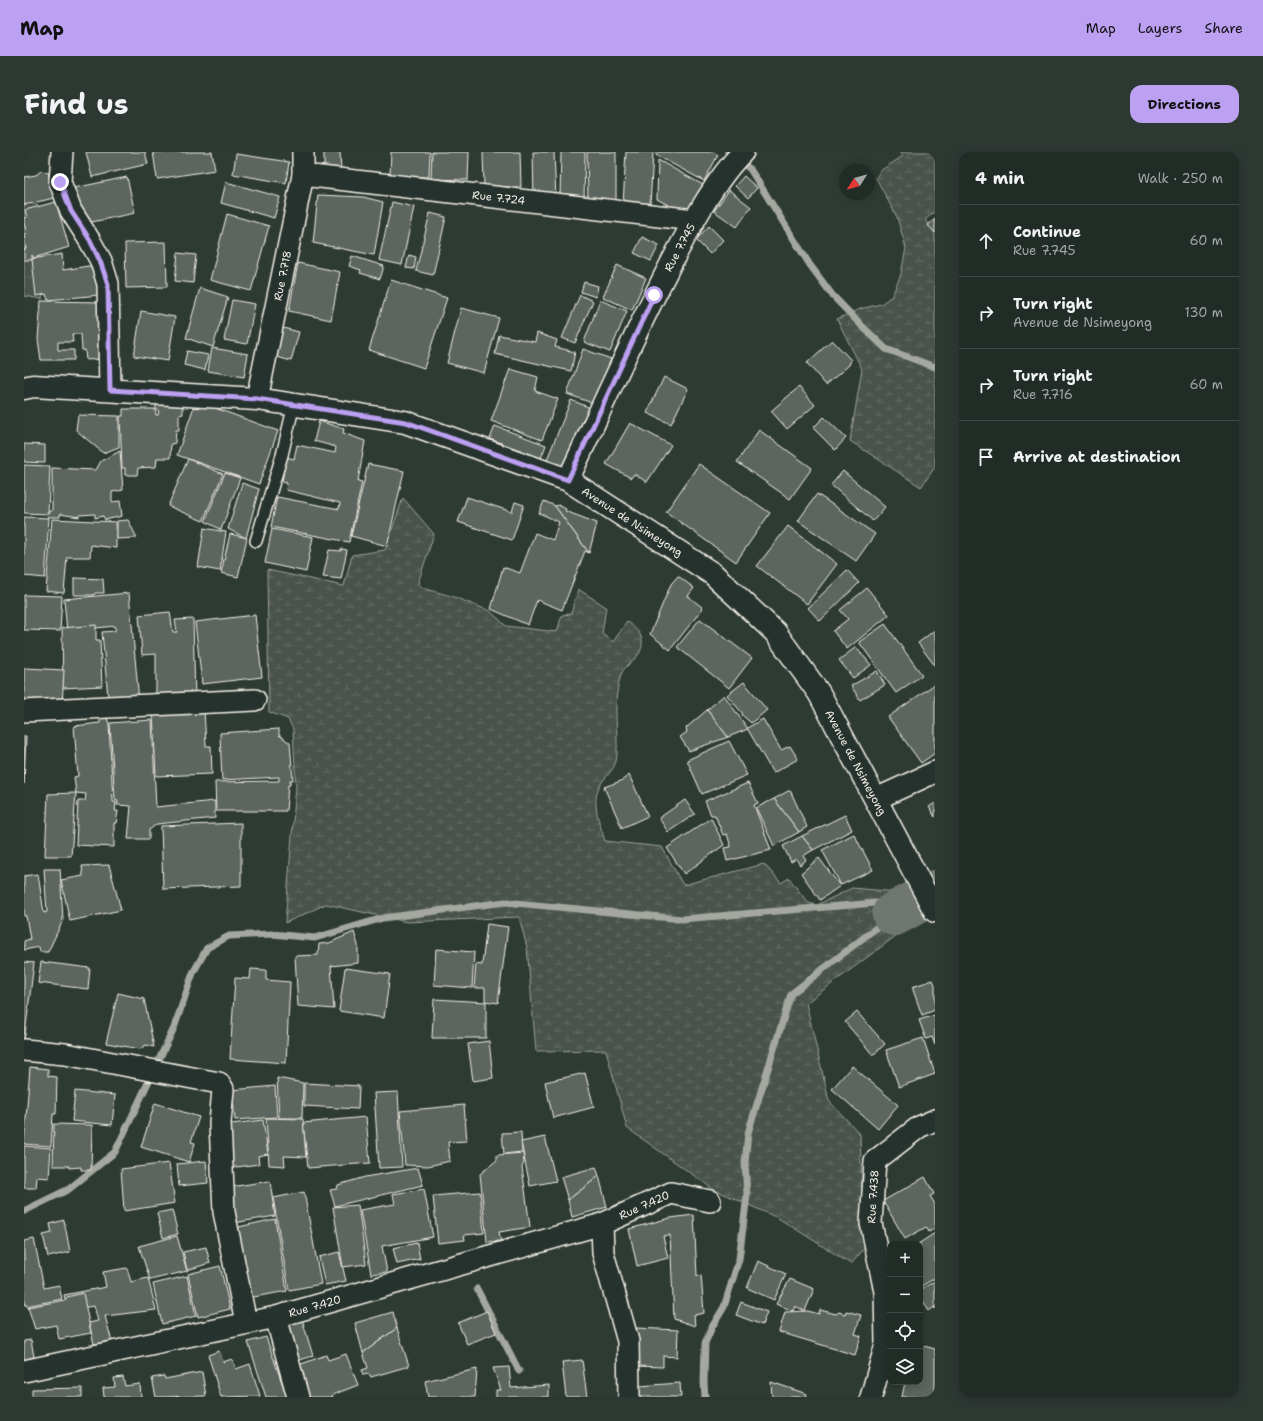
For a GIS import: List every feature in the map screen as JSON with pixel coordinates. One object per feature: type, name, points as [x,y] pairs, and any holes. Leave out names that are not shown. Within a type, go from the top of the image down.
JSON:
[{"type":"main road","name":"Avenue de Nsimeyong","points":[[27,386],[257,399],[406,422],[568,480],[713,574],[775,632],[819,693],[935,911]]},
{"type":"street","points":[[62,152],[60,182],[71,211],[90,240],[100,261],[108,284],[110,390]]},
{"type":"street","name":"Rue 7.718","points":[[257,399],[302,176],[303,152]]},
{"type":"street","name":"Rue 7.745","points":[[568,480],[654,295],[694,220],[734,160],[742,152]]},
{"type":"street","name":"Rue 7.724","points":[[302,176],[694,220]]},
{"type":"street","points":[[24,711],[255,700]]},
{"type":"street","points":[[876,799],[935,772]]},
{"type":"street","points":[[24,1050],[64,1054],[219,1083],[223,1090],[220,1123],[224,1212],[246,1323]]},
{"type":"street","name":"Rue 7.438","points":[[871,1397],[886,1344],[885,1292],[871,1223],[875,1161],[919,1127],[935,1120]]},
{"type":"street","name":"Rue 7.420","points":[[24,1370],[276,1317],[602,1224],[670,1193],[710,1201]]},
{"type":"street","points":[[602,1224],[604,1253],[628,1341],[629,1397]]},
{"type":"street","points":[[276,1317],[298,1397]]},
{"type":"lane","points":[[256,541],[282,455],[294,404]]},
{"type":"green space","points":[[900,152],[935,152],[935,211],[925,220],[935,232],[935,467],[921,487],[850,441],[862,369],[837,319],[860,309],[881,304],[892,296],[901,274],[906,248],[897,217],[876,178],[880,171],[903,156]]},
{"type":"green space","points":[[24,200],[51,211],[42,299],[24,296]]},
{"type":"green space","points":[[403,498],[434,534],[418,583],[423,588],[454,597],[490,611],[506,626],[557,632],[562,615],[571,614],[578,589],[606,607],[602,634],[613,642],[627,621],[640,634],[642,646],[640,652],[623,671],[618,685],[616,704],[617,754],[615,763],[612,770],[602,782],[596,796],[598,819],[605,841],[662,847],[683,885],[764,864],[781,883],[789,878],[808,903],[817,905],[852,888],[898,892],[913,923],[806,1003],[829,1101],[860,1134],[864,1249],[851,1264],[778,1218],[713,1189],[627,1128],[606,1050],[536,1051],[527,947],[519,917],[407,922],[326,904],[285,923],[296,786],[293,729],[288,719],[269,712],[267,570],[344,586],[352,555],[385,550]]},
{"type":"building","points":[[86,152],[145,152],[148,164],[92,177]]},
{"type":"building","points":[[153,152],[212,152],[215,170],[157,179]]},
{"type":"building","points":[[324,152],[340,152],[341,170],[324,171]]},
{"type":"building","points":[[391,152],[430,152],[429,177],[390,176]]},
{"type":"building","points":[[432,152],[469,152],[468,180],[431,179]]},
{"type":"building","points":[[483,152],[520,152],[521,187],[484,187]]},
{"type":"building","points":[[533,152],[554,152],[556,200],[534,200]]},
{"type":"building","points":[[561,152],[585,152],[584,200],[560,199]]},
{"type":"building","points":[[587,152],[616,152],[616,203],[588,203]]},
{"type":"building","points":[[626,152],[653,152],[650,206],[623,205]]},
{"type":"building","points":[[656,152],[713,152],[718,155],[704,181],[656,155]]},
{"type":"building","points":[[236,154],[289,162],[286,183],[233,174]]},
{"type":"building","points":[[658,160],[703,185],[686,215],[657,199]]},
{"type":"building","points":[[41,171],[48,172],[54,198],[24,205],[24,177],[36,175]]},
{"type":"building","points":[[744,176],[757,188],[748,198],[735,186]]},
{"type":"building","points":[[127,177],[135,213],[82,224],[74,188]]},
{"type":"building","points":[[226,182],[280,197],[274,218],[221,203]]},
{"type":"building","points":[[729,190],[751,207],[737,227],[714,211]]},
{"type":"building","points":[[318,195],[363,197],[383,202],[374,255],[313,243]]},
{"type":"building","points":[[56,202],[69,247],[34,258],[32,255],[32,260],[24,260],[24,249],[26,249],[24,234],[27,233],[24,223],[24,218],[27,217],[25,210]]},
{"type":"building","points":[[392,202],[414,207],[402,265],[379,260]]},
{"type":"building","points":[[430,213],[446,217],[433,275],[416,271]]},
{"type":"building","points":[[227,214],[269,226],[251,291],[210,280]]},
{"type":"building","points":[[935,219],[935,233],[928,225]]},
{"type":"building","points":[[709,226],[723,240],[710,254],[696,240]]},
{"type":"building","points":[[642,237],[659,245],[651,261],[634,253]]},
{"type":"building","points":[[166,242],[167,287],[126,288],[125,243]]},
{"type":"building","points":[[178,253],[196,255],[193,283],[175,281]]},
{"type":"building","points":[[62,254],[63,270],[95,265],[99,295],[48,300],[46,294],[36,296],[32,259]]},
{"type":"building","points":[[409,255],[416,257],[414,269],[406,268]]},
{"type":"building","points":[[352,256],[384,266],[380,279],[360,273],[361,270],[349,266]]},
{"type":"building","points":[[298,263],[340,272],[331,320],[289,311]]},
{"type":"building","points":[[617,265],[646,278],[632,310],[603,297]]},
{"type":"building","points":[[391,280],[447,298],[424,368],[369,350]]},
{"type":"building","points":[[584,282],[598,286],[596,297],[581,292]]},
{"type":"building","points":[[200,288],[228,297],[213,347],[186,338]]},
{"type":"building","points":[[580,295],[593,301],[575,343],[562,338]]},
{"type":"building","points":[[232,300],[255,304],[247,344],[224,340]]},
{"type":"building","points":[[600,300],[627,311],[610,352],[584,342]]},
{"type":"building","points":[[41,301],[102,302],[99,359],[86,360],[85,350],[82,350],[81,334],[72,334],[73,342],[58,342],[58,350],[74,350],[74,360],[41,360],[38,339]]},
{"type":"building","points":[[461,308],[499,318],[484,373],[447,363]]},
{"type":"building","points":[[141,311],[175,317],[168,361],[134,356]]},
{"type":"building","points":[[275,326],[299,332],[291,361],[277,357],[276,363],[267,360]]},
{"type":"building","points":[[537,333],[557,340],[555,347],[575,352],[571,371],[495,354],[499,335],[535,342]]},
{"type":"building","points":[[832,340],[851,360],[849,365],[826,385],[807,363]]},
{"type":"building","points":[[212,348],[248,354],[244,377],[208,371]]},
{"type":"building","points":[[583,349],[611,359],[595,404],[567,394]]},
{"type":"building","points":[[187,351],[208,355],[205,370],[184,365]]},
{"type":"building","points":[[510,369],[538,377],[535,391],[558,399],[542,440],[491,421]]},
{"type":"building","points":[[664,377],[688,389],[671,424],[647,413]]},
{"type":"building","points":[[799,387],[815,405],[787,429],[771,411]]},
{"type":"building","points":[[182,398],[183,414],[179,415],[179,430],[176,430],[175,443],[171,444],[170,458],[157,458],[156,467],[138,468],[137,475],[125,475],[125,468],[122,468],[120,416],[123,416],[123,409],[155,409],[156,415],[158,415],[159,410],[156,410],[156,399]]},
{"type":"building","points":[[571,400],[593,409],[568,471],[546,462]]},
{"type":"building","points":[[196,401],[278,431],[259,484],[177,455]]},
{"type":"building","points":[[78,415],[119,416],[119,447],[103,453],[76,430]]},
{"type":"building","points":[[824,417],[846,438],[835,450],[813,428]]},
{"type":"building","points":[[319,421],[344,429],[343,433],[365,441],[358,481],[362,482],[349,542],[271,527],[277,497],[339,509],[340,503],[286,490],[287,483],[282,482],[286,457],[294,459],[297,445],[335,453],[336,447],[314,441]]},
{"type":"building","points":[[630,423],[671,445],[647,482],[634,474],[631,478],[606,464]]},
{"type":"building","points":[[495,426],[546,445],[541,458],[490,439]]},
{"type":"building","points":[[759,430],[812,468],[790,499],[737,462]]},
{"type":"building","points":[[24,444],[45,445],[45,463],[24,462]]},
{"type":"building","points":[[120,451],[123,490],[112,492],[112,502],[120,501],[122,516],[105,520],[103,516],[95,518],[95,514],[79,515],[79,517],[60,514],[60,517],[48,517],[49,511],[52,511],[52,468],[96,470],[101,461]]},
{"type":"building","points":[[188,459],[223,474],[203,521],[168,506]]},
{"type":"building","points":[[368,464],[404,471],[387,546],[351,536]]},
{"type":"building","points":[[699,464],[770,513],[736,562],[666,512]]},
{"type":"building","points":[[24,465],[50,466],[48,514],[24,513]]},
{"type":"building","points":[[843,471],[885,507],[873,521],[831,485]]},
{"type":"building","points":[[225,473],[240,478],[221,530],[205,521]]},
{"type":"building","points":[[242,483],[259,489],[246,538],[228,529]]},
{"type":"building","points":[[817,494],[875,534],[856,561],[798,521]]},
{"type":"building","points":[[467,497],[512,512],[515,502],[524,505],[512,540],[458,522]]},
{"type":"building","points":[[544,501],[555,506],[589,553],[585,551],[562,610],[537,600],[528,625],[491,609],[503,567],[520,573],[535,533],[553,540],[559,522],[539,513]]},
{"type":"building","points":[[558,505],[566,509],[565,511],[597,523],[589,553],[555,506]]},
{"type":"building","points":[[24,517],[49,518],[45,578],[24,576]]},
{"type":"building","points":[[52,519],[116,522],[116,548],[91,545],[90,557],[67,557],[64,593],[46,591]]},
{"type":"building","points":[[128,520],[137,538],[117,539],[117,521]]},
{"type":"building","points":[[788,526],[837,564],[807,604],[757,566]]},
{"type":"building","points":[[204,528],[226,532],[220,571],[198,567]]},
{"type":"building","points":[[272,529],[313,537],[306,572],[265,563]]},
{"type":"building","points":[[230,534],[247,538],[238,577],[221,573]]},
{"type":"building","points":[[341,549],[347,550],[341,579],[323,577],[329,550],[341,551]]},
{"type":"building","points":[[847,570],[859,583],[820,621],[808,608]]},
{"type":"building","points":[[678,576],[694,588],[688,596],[703,608],[670,650],[650,634],[671,584]]},
{"type":"building","points":[[74,578],[103,579],[104,593],[95,593],[94,595],[74,595]]},
{"type":"building","points":[[867,588],[889,615],[847,649],[833,631],[848,619],[840,610]]},
{"type":"building","points":[[129,593],[139,701],[108,697],[102,632],[115,631],[115,626],[67,631],[64,599]]},
{"type":"building","points":[[24,595],[62,596],[60,631],[24,630]]},
{"type":"building","points":[[170,612],[173,632],[177,632],[175,620],[193,619],[195,700],[156,700],[156,654],[142,655],[139,615]]},
{"type":"building","points":[[255,615],[262,677],[202,684],[195,622]]},
{"type":"building","points":[[700,619],[752,658],[729,688],[677,647]]},
{"type":"building","points":[[885,624],[922,675],[896,693],[859,642]]},
{"type":"building","points":[[96,625],[96,640],[100,640],[102,686],[63,688],[62,628]]},
{"type":"building","points":[[935,630],[935,666],[918,643]]},
{"type":"building","points":[[856,647],[871,665],[853,678],[839,660]]},
{"type":"building","points":[[24,668],[64,670],[62,706],[24,704]]},
{"type":"building","points":[[877,671],[885,685],[860,700],[851,686]]},
{"type":"building","points":[[744,682],[767,710],[751,723],[742,715],[743,714],[727,695]]},
{"type":"building","points":[[935,684],[935,753],[921,763],[888,717]]},
{"type":"building","points":[[724,695],[748,729],[728,737],[707,710]]},
{"type":"building","points":[[204,709],[206,746],[211,746],[212,774],[156,776],[153,712]]},
{"type":"building","points":[[707,710],[728,737],[689,751],[680,737],[687,732],[686,728]]},
{"type":"building","points":[[100,717],[107,718],[109,724],[113,802],[116,802],[115,811],[118,811],[116,823],[114,823],[114,847],[76,845],[78,801],[85,801],[86,794],[76,793],[74,777],[78,776],[74,726],[100,723]]},
{"type":"building","points":[[763,719],[781,750],[790,746],[798,759],[773,773],[747,728]]},
{"type":"building","points":[[152,720],[156,807],[215,801],[215,818],[157,824],[149,830],[149,839],[128,839],[131,806],[117,805],[118,801],[115,800],[110,723]]},
{"type":"building","points":[[279,729],[279,735],[290,743],[293,780],[290,780],[290,785],[288,785],[286,811],[216,811],[215,782],[279,781],[279,777],[222,780],[220,733]]},
{"type":"building","points":[[24,736],[26,736],[24,784]]},
{"type":"building","points":[[729,741],[747,775],[702,794],[687,760]]},
{"type":"building","points":[[629,775],[648,816],[622,828],[604,787],[621,781]]},
{"type":"building","points":[[748,783],[758,803],[754,805],[771,850],[727,861],[724,848],[731,847],[727,834],[723,835],[715,815],[711,815],[705,801]]},
{"type":"building","points":[[790,790],[807,827],[799,832],[774,799]]},
{"type":"building","points":[[76,793],[71,856],[45,856],[48,794]]},
{"type":"building","points":[[774,799],[799,832],[774,846],[756,808]]},
{"type":"building","points":[[685,800],[695,814],[668,832],[659,818]]},
{"type":"building","points":[[935,803],[935,817],[929,807]]},
{"type":"building","points":[[845,815],[852,830],[813,850],[802,836]]},
{"type":"building","points":[[711,818],[724,845],[684,874],[667,848]]},
{"type":"building","points":[[241,823],[241,886],[163,889],[161,826]]},
{"type":"building","points":[[854,834],[873,870],[841,885],[822,850]]},
{"type":"building","points":[[802,836],[813,850],[803,856],[806,860],[800,865],[796,859],[791,862],[783,846]]},
{"type":"building","points":[[819,858],[840,886],[820,900],[801,873]]},
{"type":"building","points":[[109,865],[121,910],[70,921],[61,880],[83,876],[82,866]]},
{"type":"building","points":[[44,869],[60,869],[63,920],[48,952],[40,952],[39,947],[24,950],[24,941],[30,939],[26,916],[24,916],[24,876],[38,874],[44,913],[47,912]]},
{"type":"building","points":[[487,924],[508,927],[498,1003],[485,1001],[485,988],[474,988],[476,964],[482,965]]},
{"type":"building","points":[[354,932],[358,945],[358,963],[331,966],[334,1009],[298,1006],[295,956],[318,955],[319,944],[329,943]]},
{"type":"building","points":[[436,949],[474,952],[472,988],[434,985]]},
{"type":"building","points":[[24,962],[34,963],[24,1042]]},
{"type":"building","points":[[41,962],[90,968],[88,989],[38,983]]},
{"type":"building","points":[[345,968],[390,974],[384,1018],[339,1011]]},
{"type":"building","points":[[251,969],[266,970],[266,980],[290,982],[286,1063],[230,1059],[235,978],[250,979]]},
{"type":"building","points":[[933,980],[935,985],[935,1010],[922,1015],[912,987]]},
{"type":"building","points":[[118,993],[144,999],[154,1047],[146,1045],[140,1049],[106,1043]]},
{"type":"building","points":[[434,999],[486,1002],[486,1038],[432,1038]]},
{"type":"building","points":[[857,1012],[885,1044],[873,1055],[845,1022]]},
{"type":"building","points":[[935,1015],[935,1045],[932,1037],[926,1039],[919,1020]]},
{"type":"building","points":[[923,1038],[935,1074],[899,1087],[886,1050]]},
{"type":"building","points":[[489,1041],[493,1078],[473,1081],[468,1044]]},
{"type":"building","points":[[852,1066],[898,1105],[878,1129],[832,1089]]},
{"type":"building","points":[[30,1067],[48,1069],[48,1076],[57,1077],[56,1114],[53,1114],[51,1146],[24,1144]]},
{"type":"building","points":[[585,1073],[594,1107],[553,1118],[545,1082]]},
{"type":"building","points":[[277,1078],[303,1083],[302,1118],[279,1118]]},
{"type":"building","points":[[304,1083],[359,1086],[358,1109],[304,1106]]},
{"type":"building","points":[[275,1086],[277,1117],[235,1120],[232,1090]]},
{"type":"building","points":[[75,1091],[115,1095],[112,1125],[72,1121]]},
{"type":"building","points":[[398,1092],[402,1167],[379,1168],[374,1093]]},
{"type":"building","points":[[155,1103],[199,1117],[191,1142],[195,1143],[189,1162],[141,1147]]},
{"type":"building","points":[[464,1105],[467,1141],[448,1142],[450,1161],[428,1166],[405,1165],[400,1111]]},
{"type":"building","points":[[366,1117],[370,1163],[308,1168],[303,1123]]},
{"type":"building","points":[[266,1118],[303,1119],[306,1157],[284,1156],[285,1166],[269,1165]]},
{"type":"building","points":[[263,1120],[268,1154],[258,1156],[259,1164],[229,1168],[223,1125]]},
{"type":"building","points":[[54,1124],[92,1125],[91,1170],[81,1170],[81,1167],[69,1168],[69,1166],[53,1166]]},
{"type":"building","points":[[521,1132],[522,1152],[504,1154],[502,1133]]},
{"type":"building","points":[[545,1137],[556,1181],[530,1186],[521,1142]]},
{"type":"building","points":[[24,1146],[51,1148],[49,1178],[37,1177],[36,1188],[24,1188]]},
{"type":"building","points":[[523,1153],[524,1163],[522,1167],[530,1227],[499,1232],[501,1241],[487,1242],[480,1174],[497,1160],[497,1155]]},
{"type":"building","points":[[206,1161],[208,1183],[179,1186],[177,1164]]},
{"type":"building","points":[[169,1163],[175,1203],[124,1211],[121,1169]]},
{"type":"building","points":[[596,1167],[599,1176],[568,1200],[561,1177]]},
{"type":"building","points":[[418,1168],[423,1185],[335,1206],[330,1190],[337,1189],[338,1185],[365,1177]]},
{"type":"building","points":[[599,1176],[607,1207],[572,1217],[568,1200]]},
{"type":"building","points":[[925,1177],[934,1194],[930,1196],[935,1204],[935,1228],[929,1232],[926,1227],[905,1239],[883,1201]]},
{"type":"building","points":[[270,1181],[275,1216],[234,1223],[230,1187]]},
{"type":"building","points":[[424,1189],[433,1237],[382,1246],[387,1272],[371,1274],[360,1210],[395,1204],[393,1194]]},
{"type":"building","points":[[304,1192],[321,1284],[289,1290],[273,1198]]},
{"type":"building","points":[[480,1192],[484,1233],[464,1235],[465,1240],[438,1243],[433,1196]]},
{"type":"building","points":[[358,1205],[366,1264],[343,1267],[333,1207]]},
{"type":"building","points":[[172,1210],[178,1234],[163,1238],[157,1213]]},
{"type":"building","points":[[694,1215],[697,1276],[701,1275],[704,1313],[694,1315],[695,1326],[674,1319],[670,1235],[663,1236],[668,1258],[637,1266],[629,1229],[670,1218]]},
{"type":"building","points":[[275,1219],[287,1291],[248,1298],[234,1228]]},
{"type":"building","points":[[64,1220],[70,1252],[48,1257],[43,1235],[52,1233],[50,1224]]},
{"type":"building","points":[[935,1233],[935,1278],[923,1285],[923,1241]]},
{"type":"building","points":[[177,1236],[187,1271],[150,1280],[139,1246]]},
{"type":"building","points":[[34,1239],[44,1288],[59,1285],[62,1299],[26,1306],[24,1298],[24,1241]]},
{"type":"building","points":[[417,1243],[420,1259],[397,1264],[393,1248]]},
{"type":"building","points":[[206,1247],[210,1263],[187,1270],[183,1252]]},
{"type":"building","points":[[339,1252],[346,1281],[325,1285],[319,1257]]},
{"type":"building","points":[[758,1261],[786,1274],[774,1300],[747,1288]]},
{"type":"building","points":[[220,1266],[230,1309],[198,1317],[188,1274]]},
{"type":"building","points":[[127,1268],[131,1282],[148,1278],[156,1310],[105,1316],[112,1342],[94,1344],[89,1323],[98,1321],[94,1306],[68,1310],[64,1295],[106,1287],[103,1272]]},
{"type":"building","points":[[187,1276],[196,1316],[162,1324],[153,1284]]},
{"type":"building","points":[[790,1279],[814,1289],[805,1311],[795,1306],[793,1311],[776,1304]]},
{"type":"building","points":[[935,1281],[935,1309],[934,1307],[929,1311],[923,1301],[923,1288]]},
{"type":"building","points":[[83,1293],[91,1333],[59,1339],[56,1325],[35,1329],[28,1307],[65,1300],[67,1297]]},
{"type":"building","points":[[741,1302],[767,1312],[762,1325],[736,1315]]},
{"type":"building","points":[[820,1310],[836,1314],[839,1312],[845,1314],[846,1311],[861,1315],[855,1334],[861,1336],[855,1355],[779,1332],[785,1312],[808,1311],[819,1314]]},
{"type":"building","points":[[487,1311],[496,1333],[467,1344],[458,1323]]},
{"type":"building","points":[[393,1312],[397,1328],[363,1353],[355,1323]]},
{"type":"building","points":[[301,1316],[313,1356],[293,1362],[281,1322]]},
{"type":"building","points":[[397,1328],[409,1366],[371,1377],[369,1374],[363,1375],[362,1370],[368,1368],[363,1353]]},
{"type":"building","points":[[636,1328],[678,1330],[677,1357],[663,1356],[663,1367],[635,1366]]},
{"type":"building","points":[[266,1337],[287,1397],[266,1397],[248,1342]]},
{"type":"building","points":[[31,1340],[34,1357],[24,1360],[24,1341]]},
{"type":"building","points":[[923,1346],[935,1349],[935,1397],[902,1397],[904,1385],[923,1385]]},
{"type":"building","points":[[219,1351],[223,1362],[232,1359],[236,1369],[250,1364],[260,1396],[221,1397],[208,1355]]},
{"type":"building","points":[[346,1354],[358,1385],[332,1395],[333,1397],[308,1397],[296,1366],[326,1355],[328,1360]]},
{"type":"building","points":[[582,1360],[587,1397],[566,1397],[562,1362]]},
{"type":"building","points":[[509,1367],[511,1388],[549,1385],[549,1397],[496,1397],[496,1390],[501,1390],[493,1368]]},
{"type":"building","points":[[477,1369],[475,1397],[428,1397],[425,1381]]},
{"type":"building","points":[[202,1372],[206,1396],[156,1397],[152,1378],[164,1376],[165,1379]]},
{"type":"building","points":[[123,1377],[125,1386],[140,1384],[141,1397],[104,1397],[103,1388],[115,1387],[114,1378]]},
{"type":"building","points":[[771,1382],[807,1394],[806,1397],[772,1397]]},
{"type":"building","points":[[680,1383],[681,1397],[640,1397],[639,1386]]},
{"type":"building","points":[[82,1388],[82,1397],[32,1397],[32,1389]]},
{"type":"waterway","points":[[728,152],[750,169],[810,265],[833,296],[886,349],[935,367]]},
{"type":"waterway","points":[[894,914],[935,892]]},
{"type":"waterway","points":[[24,1211],[69,1189],[115,1152],[174,1028],[193,973],[207,948],[229,936],[272,934],[315,938],[383,918],[505,902],[682,919],[876,903],[894,914],[791,994],[748,1133],[745,1163],[747,1195],[739,1259],[724,1307],[712,1327],[705,1343],[705,1397]]},
{"type":"waterway","points":[[477,1289],[519,1371]]},
{"type":"route","points":[[60,182],[71,211],[90,240],[100,261],[108,284],[110,390],[257,399],[406,422],[568,480],[654,295]]}]
